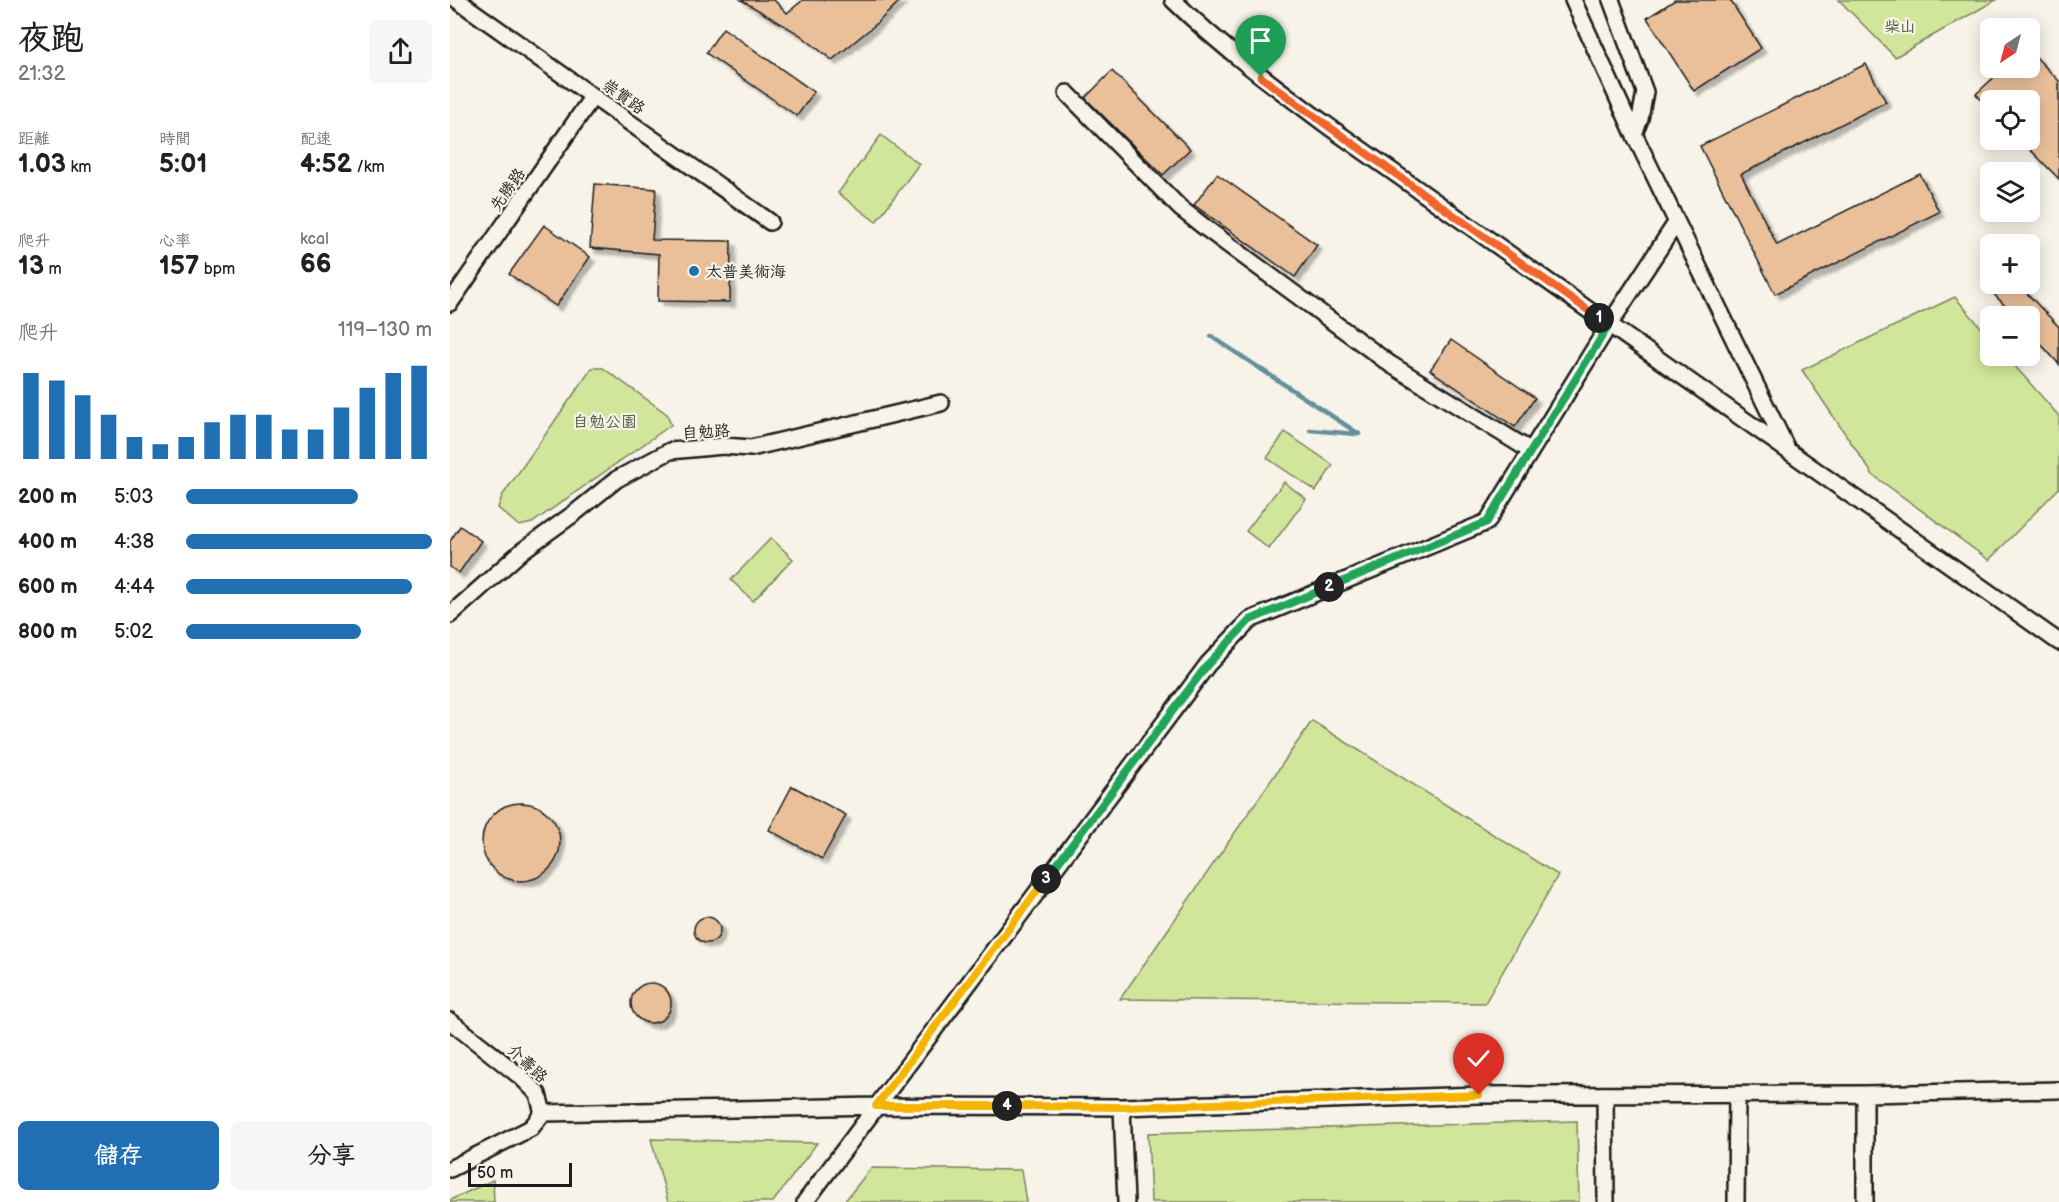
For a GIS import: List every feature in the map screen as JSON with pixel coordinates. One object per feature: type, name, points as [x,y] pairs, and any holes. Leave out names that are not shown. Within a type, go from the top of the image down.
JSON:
[{"type":"street","name":"崇實路","points":[[457,0],[770,222]]},
{"type":"street","points":[[1173,0],[1209,35],[1252,70],[1328,126],[2059,642]]},
{"type":"street","points":[[1574,0],[1676,223],[1786,449]]},
{"type":"street","points":[[1612,1],[1645,92],[1640,119],[1634,134]]},
{"type":"street","points":[[1066,93],[1180,208],[1207,229],[1390,364],[1531,451]]},
{"type":"street","name":"先勝路","points":[[450,303],[593,96]]},
{"type":"street","points":[[805,1202],[1208,664],[1250,620],[1487,522],[1609,325],[1676,223]]},
{"type":"street","name":"自勉路","points":[[450,615],[522,551],[617,479],[670,451],[723,446],[751,448],[941,403]]},
{"type":"street","name":"介壽路","points":[[450,1021],[521,1077],[538,1094],[543,1113]]},
{"type":"street","points":[[2039,1089],[2059,1080]]},
{"type":"street","points":[[450,1169],[531,1128],[543,1113],[876,1106],[1122,1107],[1479,1095],[1865,1094],[2059,1090]]},
{"type":"street","points":[[1865,1094],[1865,1202]]},
{"type":"street","points":[[1736,1202],[1737,1095]]},
{"type":"street","points":[[1605,1096],[1606,1202]]},
{"type":"street","points":[[1122,1107],[1126,1202]]},
{"type":"green space","name":"柴山","points":[[1839,0],[1996,0],[1895,57]]},
{"type":"green space","points":[[881,135],[919,164],[876,222],[838,193]]},
{"type":"green space","points":[[1955,297],[1980,326],[1980,366],[2015,366],[2059,416],[2059,488],[1989,560],[1873,475],[1802,370]]},
{"type":"green space","name":"自勉公園","points":[[592,368],[603,368],[667,414],[671,425],[532,523],[519,526],[498,508],[502,496]]},
{"type":"green space","points":[[1285,432],[1333,465],[1316,491],[1267,458]]},
{"type":"green space","points":[[1284,482],[1306,499],[1269,549],[1246,531]]},
{"type":"green space","points":[[771,538],[793,559],[753,601],[731,580]]},
{"type":"green space","points":[[1312,721],[1558,875],[1485,1003],[1120,999]]},
{"type":"green space","points":[[1577,1121],[1579,1202],[1151,1202],[1148,1133]]},
{"type":"green space","points":[[651,1139],[817,1143],[773,1202],[668,1202]]},
{"type":"green space","points":[[871,1168],[1021,1170],[1026,1202],[844,1202]]},
{"type":"green space","points":[[493,1180],[494,1202],[450,1202],[450,1200]]},
{"type":"building","points":[[741,0],[774,0],[787,13],[803,0],[901,0],[875,25],[832,60],[799,34]]},
{"type":"building","points":[[1675,0],[1730,0],[1761,48],[1694,91],[1647,18]]},
{"type":"building","points":[[723,28],[814,92],[797,116],[706,53]]},
{"type":"building","points":[[2040,61],[2059,81],[2059,179],[2031,150],[2040,150],[2040,90],[1980,90],[1993,78],[2040,78]]},
{"type":"building","points":[[1866,64],[1886,102],[1741,174],[1777,245],[1920,174],[1939,212],[1775,294],[1700,146]]},
{"type":"building","points":[[1112,71],[1190,149],[1163,175],[1085,98]]},
{"type":"building","points":[[1217,174],[1317,245],[1295,277],[1194,205]]},
{"type":"building","points":[[595,184],[656,189],[652,240],[731,241],[730,302],[658,301],[659,254],[590,248]]},
{"type":"building","points":[[544,225],[590,257],[556,306],[509,274]]},
{"type":"building","points":[[1994,294],[2028,294],[2039,306],[2005,306]]},
{"type":"building","points":[[2040,307],[2059,327],[2059,364],[2040,343]]},
{"type":"building","points":[[1451,340],[1535,398],[1515,427],[1430,370]]},
{"type":"building","points":[[460,526],[481,541],[459,573],[450,567],[450,541]]},
{"type":"building","points":[[792,786],[846,815],[822,859],[769,830]]},
{"type":"building","points":[[513,803],[529,803],[543,809],[554,820],[560,834],[560,850],[554,864],[543,875],[529,881],[513,881],[499,875],[488,864],[482,850],[482,834],[488,820],[499,809]]},
{"type":"building","points":[[707,917],[716,921],[720,930],[716,939],[707,943],[698,939],[694,930],[698,921]]},
{"type":"building","points":[[651,983],[665,989],[671,1003],[665,1017],[651,1023],[637,1017],[631,1003],[637,989]]},
{"type":"waterway","points":[[1211,336],[1359,434]]},
{"type":"waterway","points":[[1310,430],[1356,434]]},
{"type":"place","name":"太普美術海","points":[[694,271]]},
{"type":"route","points":[[1261,77],[1609,325],[1487,522],[1250,620],[1208,664],[876,1106],[1122,1107],[1479,1095]]}]
